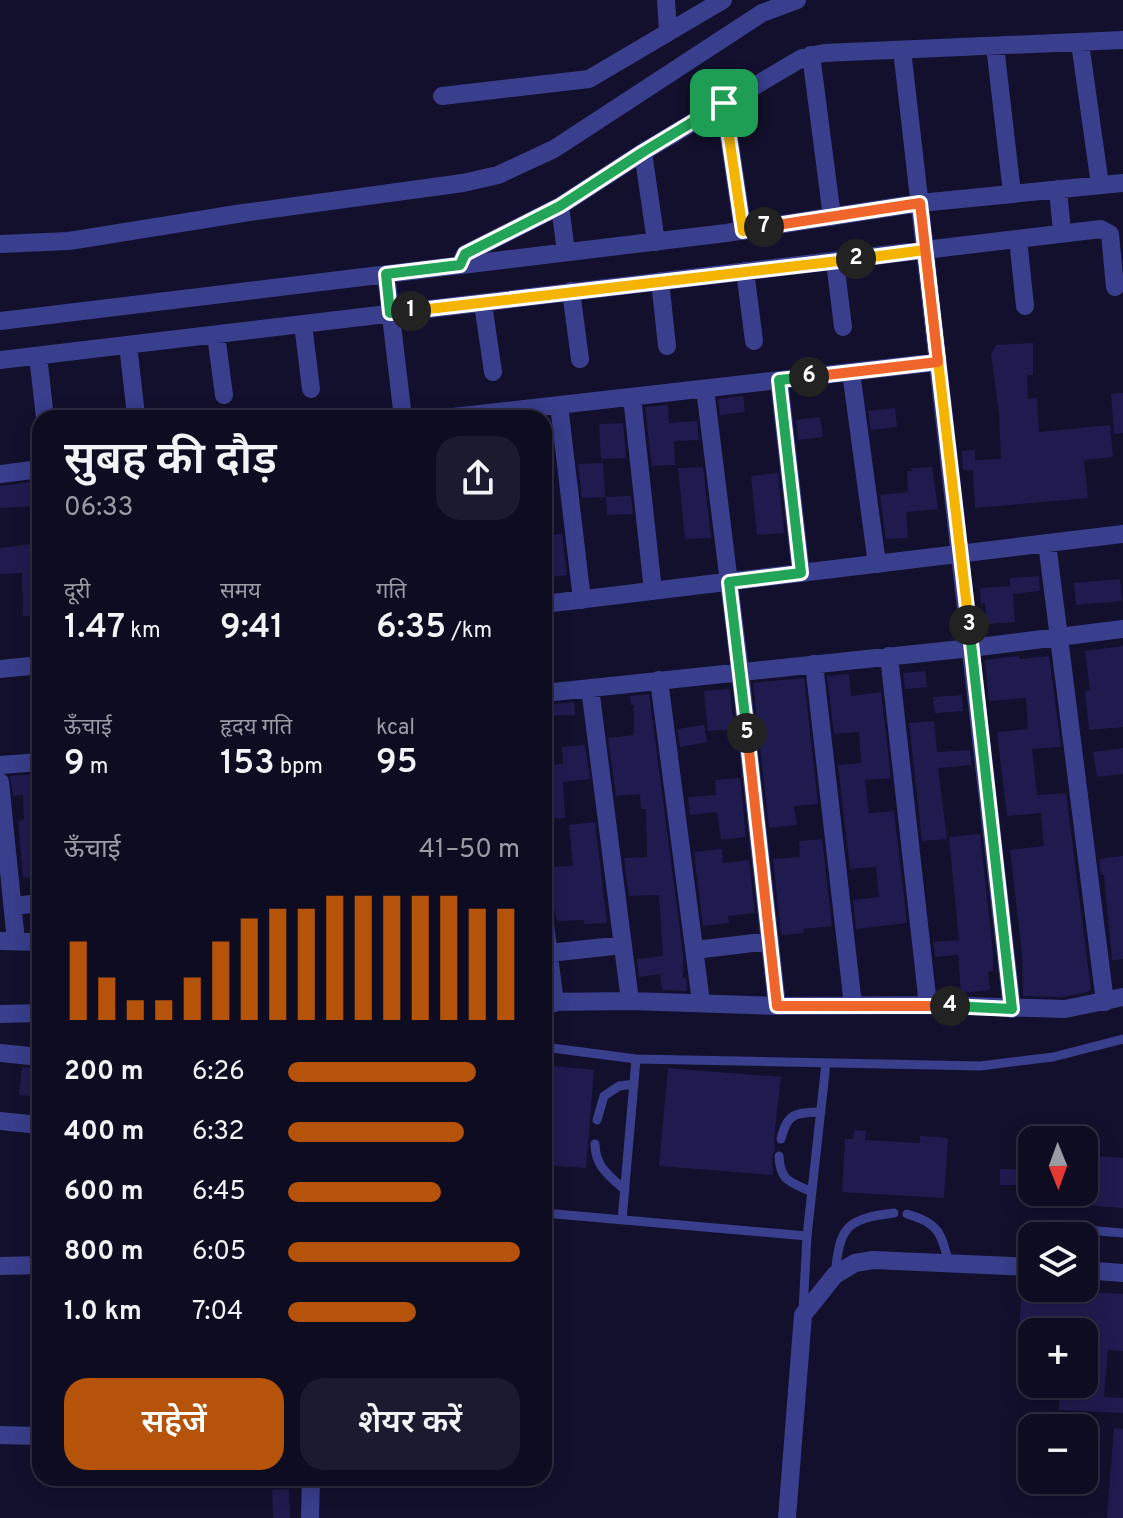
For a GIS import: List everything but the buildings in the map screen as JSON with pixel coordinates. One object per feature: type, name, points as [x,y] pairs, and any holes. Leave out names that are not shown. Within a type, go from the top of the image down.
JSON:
[{"type":"street","points":[[666,0],[668,31]]},
{"type":"street","points":[[442,96],[589,79],[723,0]]},
{"type":"street","points":[[0,244],[69,241],[463,183],[498,175],[554,149],[762,13],[797,0]]},
{"type":"street","points":[[460,265],[465,254],[560,206],[724,103],[811,55],[1123,40]]},
{"type":"street","points":[[1080,43],[1100,185]]},
{"type":"street","points":[[995,46],[1012,193]]},
{"type":"street","points":[[902,50],[1012,1009]]},
{"type":"street","points":[[811,55],[832,217]]},
{"type":"street","points":[[724,103],[743,231]]},
{"type":"street","points":[[643,152],[656,242]]},
{"type":"street","points":[[0,321],[743,231],[920,203],[1123,183]]},
{"type":"street","points":[[1058,189],[1062,233]]},
{"type":"street","points":[[560,206],[566,252]]},
{"type":"street","points":[[0,360],[1101,229],[1110,234],[1115,287]]},
{"type":"street","points":[[1018,239],[1025,306]]},
{"type":"street","points":[[835,262],[843,327]]},
{"type":"street","points":[[745,271],[754,341]]},
{"type":"street","points":[[386,274],[402,410]]},
{"type":"street","points":[[660,281],[667,346]]},
{"type":"street","points":[[571,291],[580,359]]},
{"type":"street","points":[[483,304],[493,372]]},
{"type":"street","points":[[303,324],[311,389]]},
{"type":"street","points":[[216,335],[224,395]]},
{"type":"street","points":[[128,345],[135,410]]},
{"type":"street","points":[[38,356],[44,410]]},
{"type":"street","points":[[525,410],[938,362]]},
{"type":"street","points":[[851,372],[877,564]]},
{"type":"street","points":[[779,380],[801,573]]},
{"type":"street","points":[[705,389],[777,1006]]},
{"type":"street","points":[[632,397],[653,591]]},
{"type":"street","points":[[559,405],[582,600]]},
{"type":"street","points":[[0,474],[32,470]]},
{"type":"street","points":[[552,603],[1123,534]]},
{"type":"street","points":[[552,1002],[1065,1009],[1114,999],[1047,543]]},
{"type":"street","points":[[552,692],[1123,629]]},
{"type":"street","points":[[889,656],[928,1005]]},
{"type":"street","points":[[814,664],[853,1005]]},
{"type":"street","points":[[0,669],[32,666]]},
{"type":"street","points":[[659,680],[701,1002]]},
{"type":"street","points":[[590,688],[630,1001]]},
{"type":"street","points":[[0,765],[32,763]]},
{"type":"street","points":[[0,782],[13,906],[8,941],[32,942]]},
{"type":"street","points":[[13,906],[32,904]]},
{"type":"street","points":[[695,950],[770,941]]},
{"type":"street","points":[[552,953],[623,945]]},
{"type":"street","points":[[0,1014],[32,1013]]},
{"type":"street","points":[[0,1053],[32,1056]]},
{"type":"street","points":[[0,1121],[32,1124]]},
{"type":"street","points":[[787,1518],[803,1315],[835,1275],[855,1263],[873,1260],[1018,1266]]},
{"type":"street","points":[[0,1266],[32,1265]]},
{"type":"street","points":[[1098,1271],[1123,1273]]},
{"type":"street","points":[[0,1435],[32,1436]]},
{"type":"street","points":[[310,1518],[311,1486]]},
{"type":"lane","points":[[552,1048],[636,1059],[980,1066],[1053,1057],[1123,1039]]},
{"type":"lane","points":[[622,1220],[636,1059]]},
{"type":"lane","points":[[803,1315],[807,1236],[826,1063]]},
{"type":"lane","points":[[597,1120],[604,1096],[619,1086],[634,1084]]},
{"type":"lane","points":[[781,1139],[789,1118],[821,1112]]},
{"type":"lane","points":[[595,1144],[598,1163],[625,1190]]},
{"type":"lane","points":[[779,1156],[780,1169],[786,1180],[812,1192]]},
{"type":"lane","points":[[835,1275],[839,1243],[852,1224],[864,1217],[894,1213]]},
{"type":"lane","points":[[552,1214],[807,1236]]},
{"type":"lane","points":[[907,1214],[925,1219],[935,1226],[942,1237],[949,1264]]},
{"type":"lane","points":[[1098,1231],[1123,1233]]},
{"type":"route","points":[[724,103],[560,206],[465,254],[460,265],[386,274],[390,313],[925,250],[1012,1009],[928,1005],[777,1006],[729,582],[801,573],[779,380],[938,362],[920,203],[743,231],[724,103]]}]
